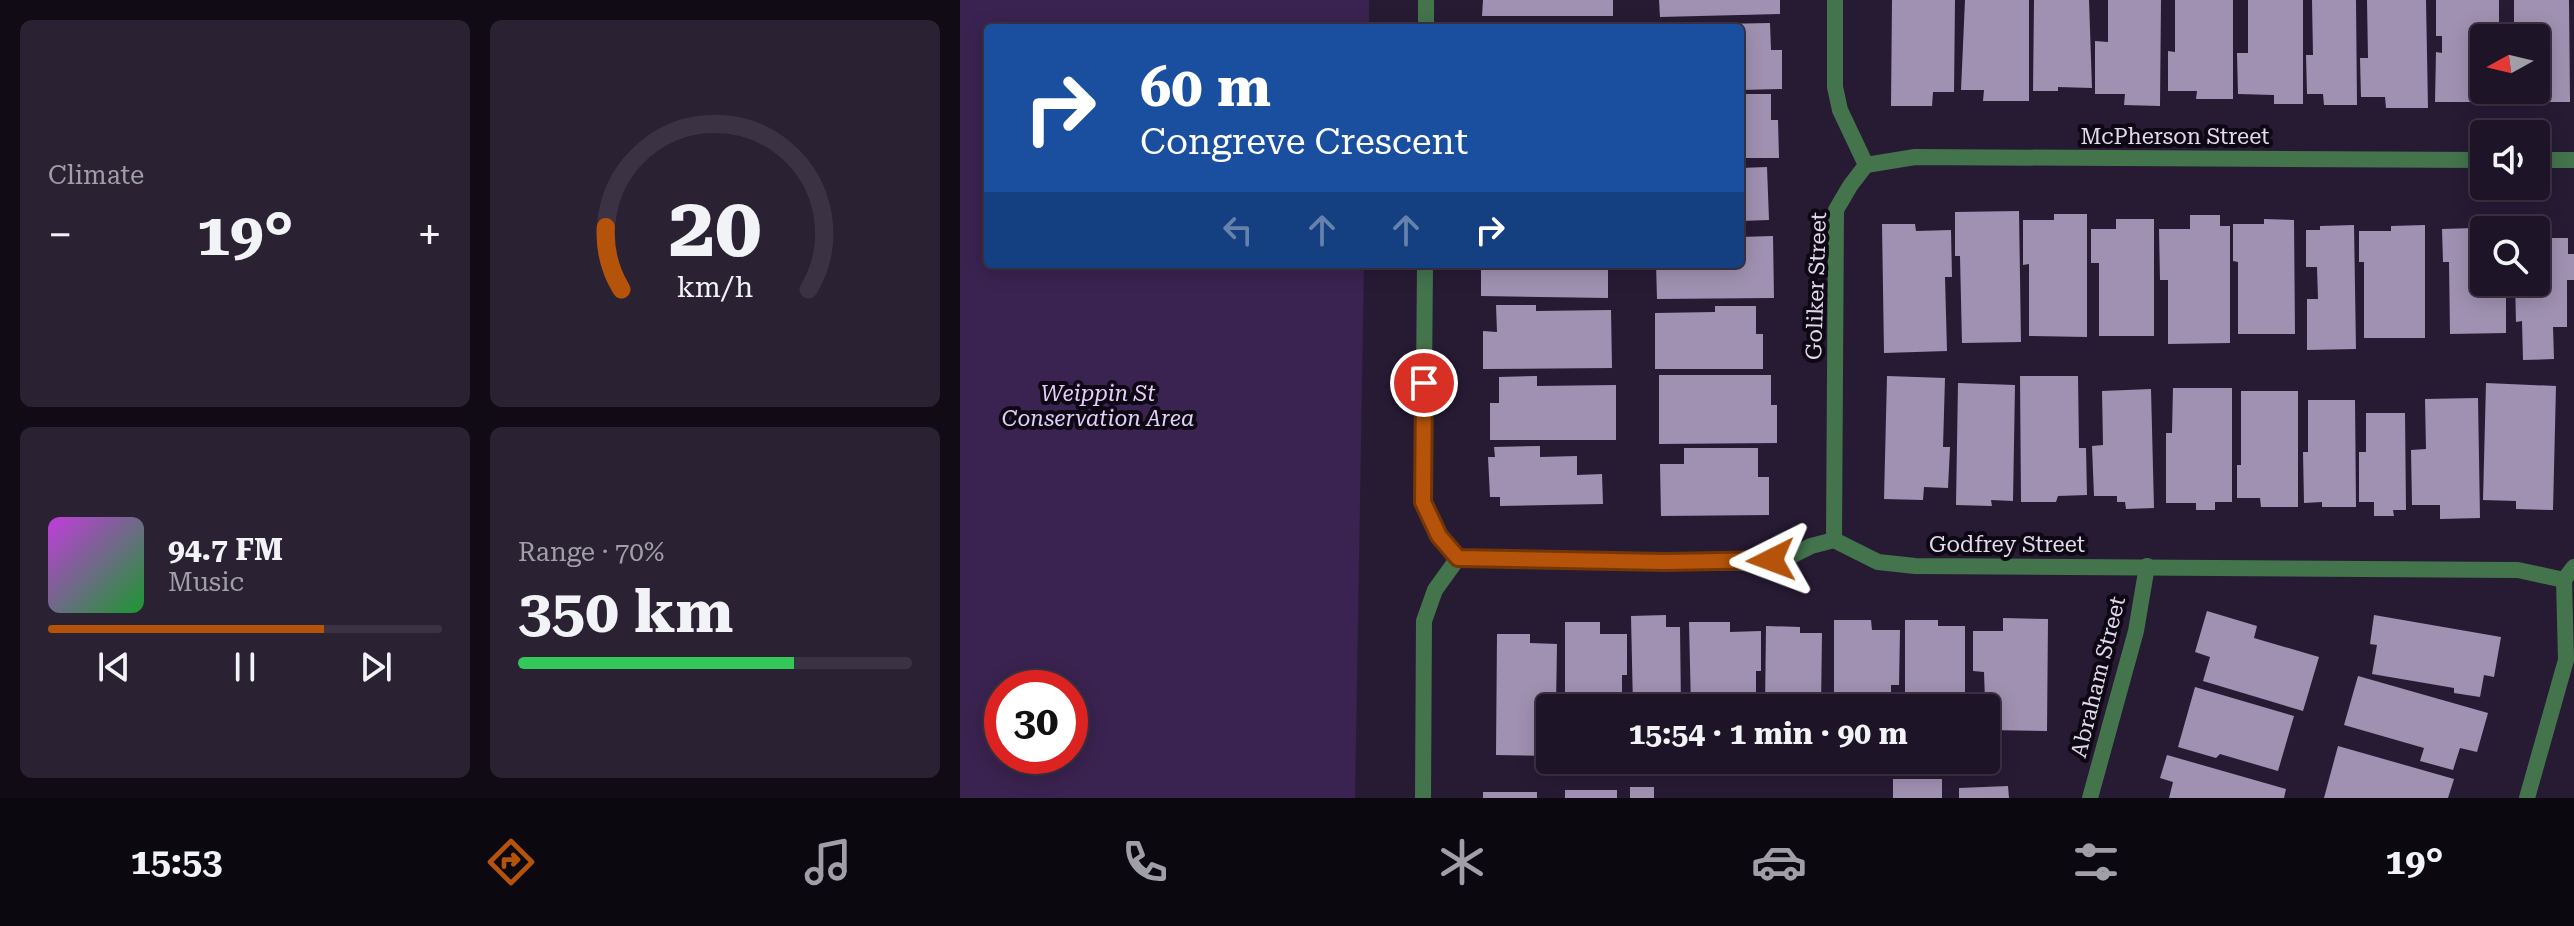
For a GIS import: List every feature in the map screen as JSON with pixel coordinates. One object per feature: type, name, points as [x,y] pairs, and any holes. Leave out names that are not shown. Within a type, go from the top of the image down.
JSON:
[{"type":"street","points":[[1426,0],[1426,24]]},
{"type":"street","points":[[1835,0],[1835,87],[1840,110],[1866,165]]},
{"type":"street","name":"McPherson Street","points":[[1866,165],[1915,157],[2470,160]]},
{"type":"street","points":[[2550,160],[2574,160]]},
{"type":"street","name":"Goliker Street","points":[[1834,540],[1836,210],[1866,165]]},
{"type":"street","points":[[1425,268],[1423,502],[1439,536],[1458,558],[1754,563],[1787,558],[1811,546],[1834,540]]},
{"type":"street","name":"Godfrey Street","points":[[1834,540],[1878,562],[1915,566],[2147,566],[2569,573]]},
{"type":"street","points":[[1423,798],[1424,621],[1435,590],[1458,558]]},
{"type":"street","name":"Abraham Street","points":[[2090,798],[2136,631],[2147,566]]},
{"type":"street","points":[[2527,798],[2566,660],[2569,573]]},
{"type":"green space","name":"Weippin St Conservation Area","points":[[960,0],[1369,0],[1369,24],[984,24],[984,268],[1364,268],[1355,798],[960,798]]},
{"type":"building","points":[[1483,0],[1613,0],[1613,16],[1482,16]]},
{"type":"building","points":[[1659,0],[1780,0],[1780,14],[1660,17]]},
{"type":"building","points":[[1892,0],[1955,0],[1954,92],[1933,92],[1932,106],[1891,106]]},
{"type":"building","points":[[1965,0],[2029,0],[2029,101],[1983,101],[1984,90],[1961,90]]},
{"type":"building","points":[[2034,0],[2089,0],[2092,88],[2058,87],[2058,91],[2033,91]]},
{"type":"building","points":[[2108,0],[2161,0],[2160,106],[2124,105],[2125,94],[2095,94],[2095,41],[2108,42]]},
{"type":"building","points":[[2175,0],[2233,0],[2233,99],[2196,99],[2197,91],[2168,91],[2168,51],[2175,52]]},
{"type":"building","points":[[2248,0],[2303,0],[2303,104],[2274,104],[2274,95],[2238,94],[2237,53],[2248,53]]},
{"type":"building","points":[[2312,0],[2356,0],[2357,105],[2324,105],[2323,94],[2307,94],[2306,55],[2313,55]]},
{"type":"building","points":[[2367,0],[2426,0],[2428,108],[2386,108],[2385,97],[2361,97],[2360,58],[2368,58]]},
{"type":"building","points":[[2436,0],[2499,0],[2499,24],[2470,24],[2470,102],[2435,102],[2436,52],[2442,53],[2442,36],[2436,36]]},
{"type":"building","points":[[2514,0],[2569,0],[2570,102],[2550,102],[2550,24],[2514,24]]},
{"type":"building","points":[[1624,22],[1624,24],[1483,24]]},
{"type":"building","points":[[1770,23],[1771,50],[1782,50],[1782,89],[1744,90],[1744,24],[1720,24]]},
{"type":"building","points":[[1744,94],[1771,94],[1771,120],[1778,120],[1779,158],[1744,158]]},
{"type":"building","points":[[1767,167],[1769,220],[1744,221],[1744,168]]},
{"type":"building","points":[[2019,211],[2021,342],[1962,343],[1960,256],[1955,256],[1955,212]]},
{"type":"building","points":[[2054,214],[2087,214],[2087,337],[2029,336],[2029,264],[2023,265],[2023,220],[2054,220]]},
{"type":"building","points":[[2190,215],[2220,215],[2220,226],[2230,226],[2230,343],[2168,344],[2168,280],[2160,280],[2159,229],[2190,229]]},
{"type":"building","points":[[2116,219],[2154,219],[2154,336],[2099,336],[2099,263],[2091,263],[2091,229],[2116,229]]},
{"type":"building","points":[[2264,219],[2294,220],[2295,334],[2238,334],[2238,262],[2233,261],[2233,224],[2264,224]]},
{"type":"building","points":[[1882,224],[1915,224],[1916,231],[1951,230],[1952,277],[1945,277],[1947,351],[1884,353]]},
{"type":"building","points":[[2354,225],[2356,349],[2307,350],[2307,299],[2318,299],[2317,267],[2306,267],[2306,230],[2320,230],[2320,226]]},
{"type":"building","points":[[2425,225],[2425,338],[2364,338],[2364,262],[2359,262],[2359,231],[2391,231],[2391,226]]},
{"type":"building","points":[[2470,228],[2470,296],[2506,296],[2506,333],[2450,334],[2449,262],[2443,262],[2442,229]]},
{"type":"building","points":[[2550,231],[2551,238],[2568,238],[2568,254],[2574,254],[2574,280],[2567,280],[2567,327],[2553,327],[2554,359],[2523,360],[2522,321],[2516,322],[2515,296],[2550,296]]},
{"type":"building","points":[[1773,236],[1774,298],[1657,299],[1656,268],[1744,268],[1744,237]]},
{"type":"building","points":[[1481,268],[1608,268],[1608,298],[1481,296]]},
{"type":"building","points":[[1496,305],[1536,305],[1536,311],[1611,310],[1612,368],[1483,369],[1483,331],[1497,332]]},
{"type":"building","points":[[1715,306],[1756,306],[1756,334],[1763,334],[1763,369],[1655,369],[1655,313],[1715,312]]},
{"type":"building","points":[[1659,375],[1771,375],[1771,405],[1777,405],[1777,443],[1659,444]]},
{"type":"building","points":[[1537,376],[1537,386],[1616,385],[1616,440],[1490,440],[1490,403],[1499,403],[1499,377]]},
{"type":"building","points":[[1887,376],[1945,378],[1943,447],[1950,447],[1948,488],[1924,487],[1923,500],[1884,499]]},
{"type":"building","points":[[2020,376],[2078,376],[2079,448],[2086,448],[2087,495],[2058,496],[2056,502],[2021,502]]},
{"type":"building","points":[[1958,383],[2015,385],[2013,501],[1991,500],[1992,506],[1956,505]]},
{"type":"building","points":[[2486,383],[2556,386],[2553,510],[2516,509],[2516,501],[2483,500]]},
{"type":"building","points":[[2173,388],[2232,388],[2232,502],[2215,502],[2215,510],[2196,510],[2196,503],[2166,503],[2166,433],[2172,433]]},
{"type":"building","points":[[2151,389],[2154,508],[2126,509],[2125,502],[2117,502],[2117,496],[2094,496],[2092,446],[2103,445],[2102,391]]},
{"type":"building","points":[[2241,391],[2298,391],[2298,507],[2261,507],[2260,498],[2237,498],[2237,465],[2241,465]]},
{"type":"building","points":[[2478,398],[2480,518],[2440,519],[2440,505],[2412,505],[2411,450],[2426,449],[2425,399]]},
{"type":"building","points":[[2308,400],[2355,400],[2356,507],[2322,507],[2322,502],[2304,503],[2303,452],[2308,452]]},
{"type":"building","points":[[2366,413],[2405,413],[2406,510],[2393,510],[2394,516],[2374,516],[2374,502],[2359,502],[2359,452],[2366,452]]},
{"type":"building","points":[[1540,446],[1540,457],[1577,456],[1577,475],[1602,474],[1603,504],[1500,506],[1500,497],[1490,497],[1488,457],[1495,457],[1494,447]]},
{"type":"building","points":[[1684,448],[1758,448],[1758,477],[1769,477],[1769,515],[1661,516],[1660,464],[1684,464]]},
{"type":"building","points":[[2207,611],[2257,626],[2254,638],[2319,657],[2303,711],[2203,681],[2210,657],[2195,652]]},
{"type":"building","points":[[1666,615],[1666,627],[1680,627],[1681,694],[1633,694],[1631,616]]},
{"type":"building","points":[[2374,615],[2501,637],[2494,677],[2484,675],[2480,697],[2454,693],[2454,688],[2372,674],[2377,645],[2370,644]]},
{"type":"building","points":[[2003,618],[2048,619],[2047,731],[2000,730],[2000,694],[1985,694],[1984,672],[1973,671],[1973,631],[2003,631]]},
{"type":"building","points":[[1834,620],[1871,620],[1872,630],[1900,630],[1899,685],[1891,685],[1891,694],[1834,694]]},
{"type":"building","points":[[1905,620],[1938,620],[1938,626],[1965,626],[1965,694],[1905,694]]},
{"type":"building","points":[[1565,622],[1600,622],[1600,634],[1627,634],[1627,675],[1622,675],[1622,694],[1565,694]]},
{"type":"building","points":[[1689,622],[1730,622],[1730,632],[1761,631],[1761,671],[1756,671],[1756,694],[1691,694]]},
{"type":"building","points":[[1766,626],[1800,627],[1800,633],[1822,633],[1821,694],[1765,694]]},
{"type":"building","points":[[1497,634],[1530,634],[1530,643],[1557,644],[1556,694],[1536,694],[1536,756],[1496,755]]},
{"type":"building","points":[[2358,676],[2488,713],[2477,752],[2460,748],[2453,770],[2420,761],[2424,748],[2344,725]]},
{"type":"building","points":[[2195,687],[2294,716],[2278,771],[2220,754],[2216,758],[2178,747]]},
{"type":"building","points":[[2338,746],[2454,779],[2448,798],[2324,798]]},
{"type":"building","points":[[2167,755],[2286,789],[2284,798],[2169,798],[2173,782],[2160,778]]},
{"type":"building","points":[[1893,779],[1942,779],[1942,798],[1893,798]]},
{"type":"building","points":[[2008,786],[2009,798],[1959,798],[1959,788]]},
{"type":"building","points":[[1630,787],[1654,787],[1654,798],[1630,798]]},
{"type":"building","points":[[1565,790],[1617,790],[1617,798],[1565,798]]},
{"type":"building","points":[[1483,792],[1537,792],[1537,798],[1483,798]]},
{"type":"route","points":[[1424,383],[1423,502],[1439,536],[1458,558],[1754,563],[1771,560]]}]
